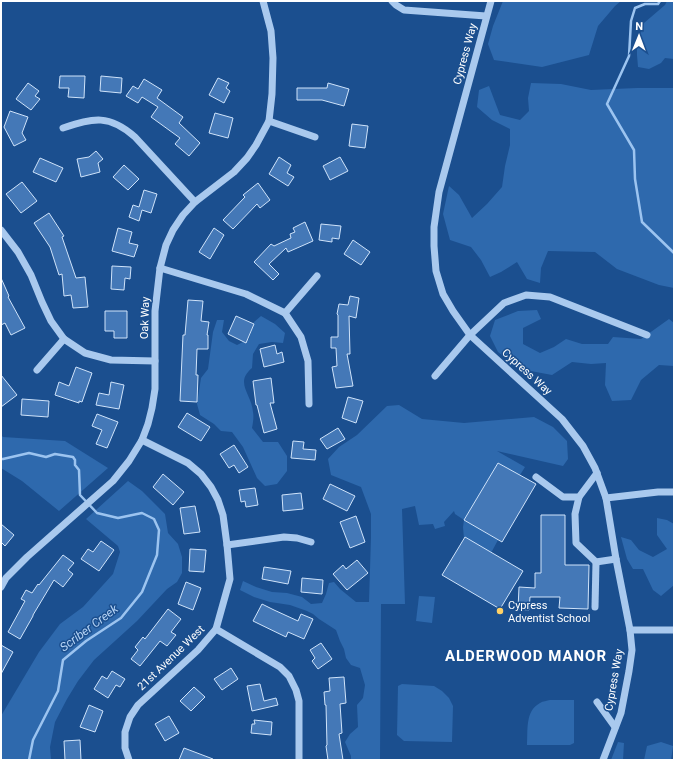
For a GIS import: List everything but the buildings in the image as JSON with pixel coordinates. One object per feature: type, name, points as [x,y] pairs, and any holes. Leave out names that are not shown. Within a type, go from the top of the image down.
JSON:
[{"type":"street","name":"Oak Way","points":[[1,587],[4,576],[113,481],[122,471],[142,440],[148,424],[155,389],[154,310],[160,268],[166,245],[173,230],[183,215],[195,202],[234,172],[247,158],[269,121],[272,94],[273,58],[271,31],[263,1]]},
{"type":"street","points":[[392,1],[404,10],[486,16]]},
{"type":"street","name":"Cypress Way","points":[[491,1],[439,192],[434,227],[436,271],[443,294],[470,335],[562,419],[584,446],[595,468],[606,498],[630,630],[632,650],[621,713],[603,760]]},
{"type":"street","points":[[64,128],[87,120],[101,119],[116,123],[127,129],[195,202]]},
{"type":"street","points":[[269,121],[315,138]]},
{"type":"street","points":[[1,230],[18,252],[31,275],[51,321],[64,339],[85,353],[111,360],[155,361]]},
{"type":"street","points":[[160,268],[246,294],[285,313],[301,337],[308,361],[309,404]]},
{"type":"street","points":[[285,313],[317,276]]},
{"type":"street","points":[[435,376],[470,335],[504,303],[526,295],[550,298],[647,334]]},
{"type":"street","points":[[37,370],[64,339]]},
{"type":"street","name":"21st Avenue West","points":[[129,760],[124,748],[130,717],[138,705],[198,650],[216,628],[230,579],[223,515],[218,500],[211,487],[201,474],[188,463],[142,440]]},
{"type":"street","points":[[595,607],[596,562],[578,546],[575,540],[575,514],[579,497],[597,473]]},
{"type":"street","points":[[536,477],[563,497],[579,497]]},
{"type":"street","points":[[606,498],[658,492],[674,492]]},
{"type":"street","points":[[227,545],[284,537],[297,538],[311,542]]},
{"type":"street","points":[[596,562],[616,559]]},
{"type":"street","points":[[216,628],[280,666],[289,676],[296,690],[298,701],[299,760]]},
{"type":"street","points":[[630,630],[674,630]]},
{"type":"street","points":[[597,702],[615,727]]},
{"type":"shaded area","points":[[503,1],[621,1],[598,26],[589,55],[542,67],[494,60],[488,44],[493,26]]},
{"type":"shaded area","points":[[667,1],[674,1],[674,59],[665,58],[661,63],[649,69],[638,67],[637,43],[644,23],[665,5]]},
{"type":"shaded area","points":[[531,83],[561,84],[591,90],[674,88],[674,288],[659,285],[617,269],[595,252],[548,251],[541,268],[540,283],[527,279],[517,262],[490,277],[481,260],[471,247],[450,240],[443,214],[449,186],[459,195],[472,218],[502,187],[510,145],[510,129],[492,120],[477,107],[479,90],[489,86],[500,115],[520,120],[529,111],[528,98]]},
{"type":"shaded area","points":[[537,310],[541,319],[523,328],[523,344],[540,353],[554,347],[566,339],[582,344],[608,344],[613,337],[641,339],[669,319],[674,323],[674,366],[659,365],[641,380],[631,400],[612,401],[605,385],[606,363],[591,364],[572,362],[552,375],[520,369],[498,352],[490,336],[495,320],[518,311]]},
{"type":"shaded area","points":[[261,316],[275,324],[285,333],[283,343],[272,342],[259,344],[253,354],[252,368],[244,379],[245,389],[253,412],[252,428],[263,442],[278,442],[287,456],[287,471],[277,484],[265,486],[257,478],[243,447],[232,432],[221,431],[214,424],[200,415],[197,404],[201,378],[208,369],[213,332],[217,320],[224,320],[222,332],[229,341],[237,345],[249,339],[254,322]]},
{"type":"shaded area","points":[[399,405],[422,419],[464,423],[534,417],[553,427],[567,441],[568,459],[563,466],[497,451],[525,467],[520,475],[498,463],[464,520],[455,514],[454,511],[444,522],[445,526],[435,529],[433,524],[419,525],[415,506],[402,509],[405,604],[381,604],[380,760],[351,760],[351,756],[345,742],[350,734],[358,727],[357,705],[363,698],[365,685],[360,668],[351,665],[346,658],[336,630],[307,611],[290,605],[270,602],[254,597],[240,590],[243,581],[272,592],[287,593],[302,597],[311,604],[322,603],[329,583],[334,582],[356,602],[369,602],[371,514],[361,487],[331,475],[328,459],[339,447],[357,435],[387,406]]},
{"type":"shaded area","points":[[1,435],[3,437],[65,441],[108,468],[59,511],[22,481],[1,468]]},
{"type":"shaded area","points":[[128,481],[142,491],[165,514],[168,533],[178,544],[182,557],[182,573],[177,582],[167,589],[137,621],[94,660],[78,681],[55,722],[50,747],[51,760],[1,760],[1,716],[39,652],[60,624],[83,607],[113,574],[120,552],[118,546],[86,519]]},
{"type":"shaded area","points":[[657,518],[667,520],[674,524],[674,585],[661,596],[653,590],[643,569],[633,569],[627,559],[621,537],[631,540],[639,550],[653,557],[667,549],[657,535]]},
{"type":"shaded area","points":[[464,520],[498,540],[491,553],[465,537],[464,539]]},
{"type":"shaded area","points":[[419,596],[435,597],[432,623],[416,621]]},
{"type":"shaded area","points":[[402,684],[434,686],[449,698],[453,706],[452,742],[404,741],[397,735],[398,686]]},
{"type":"shaded area","points":[[574,700],[574,743],[570,745],[527,745],[528,721],[532,711],[535,706],[544,701]]},
{"type":"shaded area","points":[[618,742],[624,743],[623,760],[611,760]]},
{"type":"shaded area","points":[[661,742],[673,746],[671,760],[644,760],[647,746]]},
{"type":"waterway","points":[[660,1],[658,4],[645,4],[635,8],[631,21],[629,56],[607,104],[634,150],[635,179],[642,222],[674,253]]},
{"type":"waterway","name":"Scriber Creek","points":[[1,459],[29,453],[46,457],[55,454],[73,457],[75,460],[75,465],[79,470],[80,495],[97,513],[118,518],[142,513],[154,519],[159,530],[157,555],[142,592],[121,618],[86,641],[63,660],[58,691],[33,740],[29,760]]},
{"type":"place","name":"Cypress Adventist School","points":[[500,611]]},
{"type":"district","name":"ALDERWOOD MANOR","points":[[526,656]]}]
